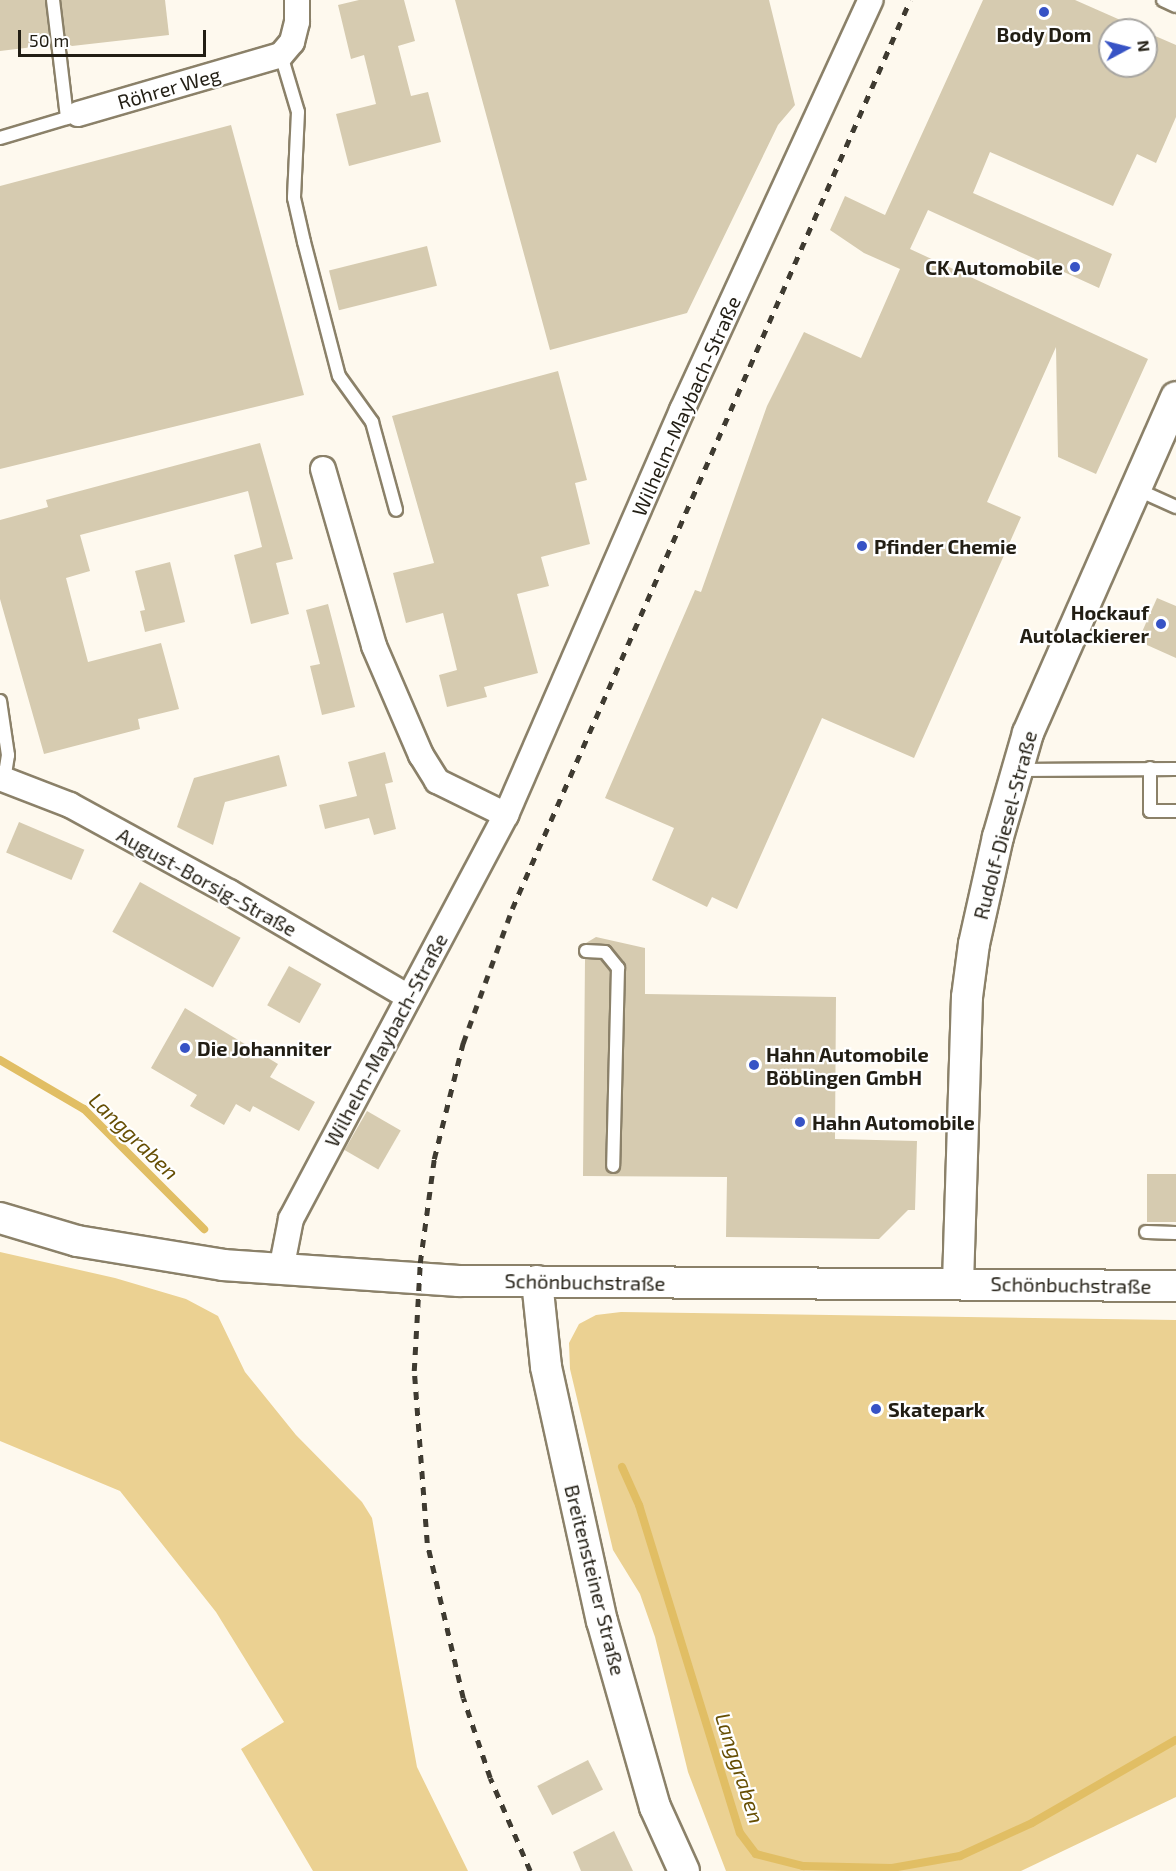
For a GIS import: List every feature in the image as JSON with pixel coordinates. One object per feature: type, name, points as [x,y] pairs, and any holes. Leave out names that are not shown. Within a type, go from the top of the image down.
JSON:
[{"type":"street","points":[[281,55],[292,42],[297,22],[297,0]]},
{"type":"street","name":"Wilhelm-Maybach-Straße","points":[[281,1270],[291,1219],[506,816],[682,410],[872,0]]},
{"type":"street","name":"Röhrer Weg","points":[[73,116],[281,55]]},
{"type":"street","name":"Rudolf-Diesel-Straße","points":[[958,1283],[967,997],[974,944],[1028,732],[1176,397]]},
{"type":"street","points":[[323,469],[374,646],[421,754],[437,781],[506,816]]},
{"type":"street","name":"August-Borsig-Straße","points":[[2,779],[70,806],[229,892],[409,997]]},
{"type":"street","name":"Schönbuchstraße","points":[[0,1218],[77,1241],[141,1253],[281,1270],[537,1281],[1176,1286]]},
{"type":"street","name":"Breitensteiner Straße","points":[[537,1281],[546,1367],[602,1621],[655,1807],[684,1871]]},
{"type":"lane","points":[[53,0],[73,116]]},
{"type":"lane","points":[[1162,0],[1176,6]]},
{"type":"lane","points":[[281,55],[298,112],[294,198],[304,242],[339,376],[372,422],[396,510]]},
{"type":"lane","name":"Röhrer Weg","points":[[0,138],[73,116]]},
{"type":"lane","points":[[1135,489],[1176,507]]},
{"type":"lane","points":[[0,701],[8,755],[2,779]]},
{"type":"lane","points":[[1150,768],[1150,812],[1176,811]]},
{"type":"lane","points":[[1017,770],[1176,769]]},
{"type":"lane","points":[[586,951],[604,952],[618,968],[613,1166]]},
{"type":"lane","points":[[1146,1232],[1176,1233]]},
{"type":"shaded area","points":[[0,1252],[115,1278],[186,1299],[218,1316],[245,1372],[296,1435],[362,1502],[372,1518],[417,1767],[468,1871],[313,1871],[241,1749],[284,1722],[216,1612],[120,1491],[0,1441]]},
{"type":"shaded area","points":[[621,1312],[1176,1320],[1176,1797],[1021,1871],[726,1871],[688,1772],[655,1637],[640,1594],[613,1550],[570,1369],[569,1343],[579,1324],[596,1315]]},
{"type":"building","points":[[0,0],[45,0],[50,45],[0,51]]},
{"type":"building","points":[[61,0],[165,0],[169,35],[72,46],[66,43]]},
{"type":"building","points":[[359,0],[404,0],[415,41],[398,46],[411,96],[428,92],[441,142],[349,166],[336,114],[376,104],[364,55],[351,59],[338,5]]},
{"type":"building","points":[[455,0],[769,0],[795,105],[778,125],[687,313],[550,350]]},
{"type":"building","name":"Pfinder Chemie","points":[[983,0],[1075,0],[1116,18],[1098,18],[1098,78],[1158,78],[1158,37],[1176,45],[1176,117],[1156,163],[1137,154],[1113,206],[990,152],[973,193],[1112,254],[1099,288],[928,210],[910,249],[1148,359],[1096,474],[1058,457],[1056,347],[987,502],[1021,517],[914,758],[822,718],[737,909],[712,897],[707,907],[652,880],[674,828],[605,798],[695,590],[701,592],[767,406],[804,332],[861,358],[900,269],[864,253],[830,230],[845,196],[885,215]]},
{"type":"building","points":[[231,125],[304,395],[0,469],[0,186]]},
{"type":"building","points":[[427,246],[437,286],[339,310],[329,270]]},
{"type":"building","points":[[558,371],[587,480],[575,483],[590,544],[541,557],[549,586],[517,594],[538,673],[484,687],[487,697],[447,707],[439,675],[457,670],[443,613],[406,623],[393,573],[434,563],[392,416]]},
{"type":"building","points":[[260,443],[293,559],[276,563],[289,614],[251,624],[234,555],[262,547],[248,491],[80,535],[90,571],[66,578],[88,662],[161,643],[179,709],[138,719],[140,729],[44,754],[0,599],[0,520],[48,507],[46,500]]},
{"type":"building","points":[[170,562],[185,622],[145,632],[140,611],[145,610],[135,571]]},
{"type":"building","name":"Hockauf Autolackierer","points":[[1157,598],[1176,606],[1176,658],[1138,641]]},
{"type":"building","points":[[328,604],[355,707],[322,715],[310,666],[320,664],[306,610]]},
{"type":"building","points":[[385,752],[393,782],[385,784],[396,829],[374,835],[369,818],[325,829],[319,805],[357,796],[348,762]]},
{"type":"building","points":[[279,755],[287,786],[225,802],[213,845],[177,827],[194,778]]},
{"type":"building","points":[[19,822],[84,850],[71,880],[6,852]]},
{"type":"building","points":[[140,882],[241,938],[213,988],[112,932]]},
{"type":"building","name":"Hahn Automobile Böblingen GmbH","points":[[596,937],[645,948],[645,994],[836,997],[835,1139],[917,1141],[915,1210],[908,1210],[879,1239],[726,1237],[727,1177],[583,1176],[585,959],[601,960],[610,971],[605,1166],[613,1174],[621,1166],[626,968],[609,945],[586,943]]},
{"type":"building","points":[[289,966],[321,984],[300,1023],[267,1005]]},
{"type":"building","points":[[185,1008],[278,1064],[270,1077],[315,1102],[299,1131],[253,1106],[250,1112],[236,1104],[224,1125],[190,1106],[197,1095],[151,1068]]},
{"type":"building","points":[[367,1111],[401,1130],[378,1169],[344,1150]]},
{"type":"building","points":[[1147,1174],[1176,1174],[1176,1222],[1147,1222]]},
{"type":"building","points":[[588,1760],[603,1789],[552,1815],[537,1786]]},
{"type":"building","points":[[614,1831],[633,1871],[581,1871],[573,1852]]},
{"type":"waterway","name":"Langgraben","points":[[0,1060],[84,1109],[204,1229]]},
{"type":"waterway","name":"Langgraben","points":[[622,1467],[639,1505],[740,1833],[756,1854],[803,1866],[892,1868],[960,1856],[1032,1823],[1176,1740]]},
{"type":"railway","points":[[530,1871],[490,1778],[463,1698],[427,1543],[414,1371],[420,1263],[434,1159],[463,1043],[512,909],[910,0]]},
{"type":"place","name":"Body Dom","points":[[1044,12]]},
{"type":"place","name":"CK Automobile","points":[[1075,267]]},
{"type":"place","name":"Pfinder Chemie","points":[[862,546]]},
{"type":"place","name":"Hockauf Autolackierer","points":[[1161,624]]},
{"type":"place","name":"Die Johanniter","points":[[185,1048]]},
{"type":"place","name":"Hahn Automobile Böblingen GmbH","points":[[754,1065]]},
{"type":"place","name":"Hahn Automobile","points":[[800,1122]]},
{"type":"place","name":"Skatepark","points":[[876,1409]]}]
